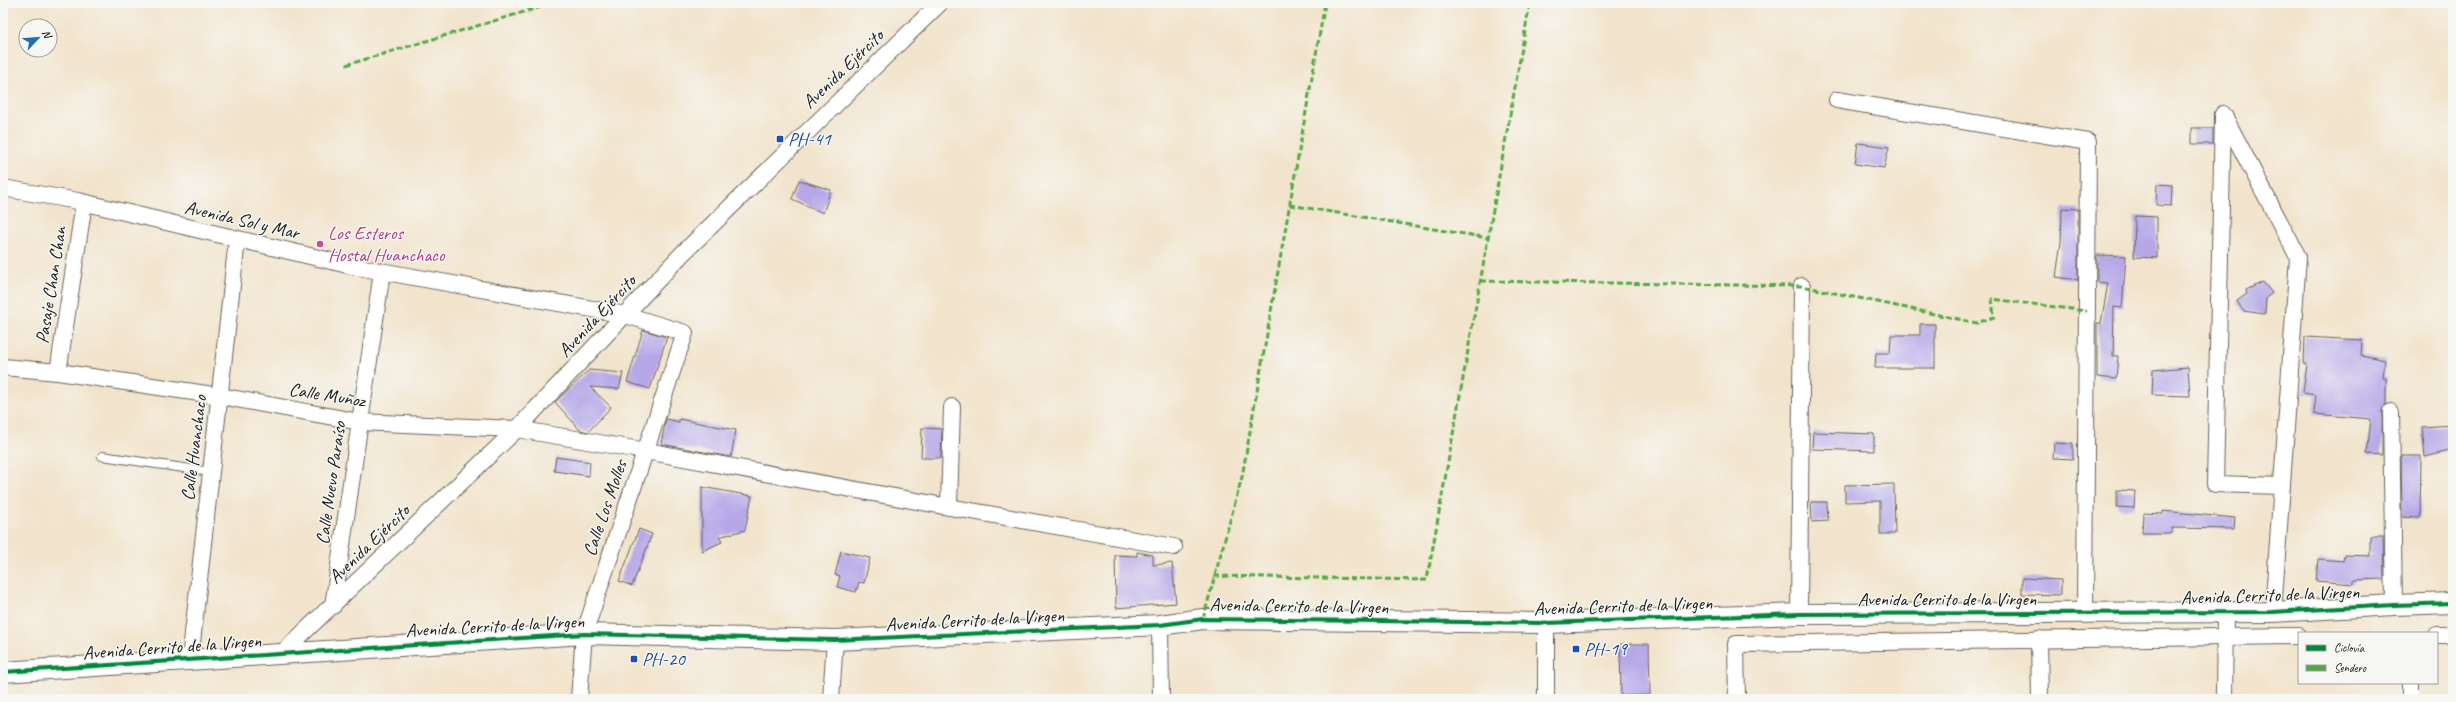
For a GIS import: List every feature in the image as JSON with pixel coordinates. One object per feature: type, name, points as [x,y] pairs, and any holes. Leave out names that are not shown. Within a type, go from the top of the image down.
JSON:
[{"type":"street","name":"Avenida Ejército","points":[[281,654],[517,429],[682,254],[940,3]]},
{"type":"street","points":[[1837,100],[2088,142],[2085,612]]},
{"type":"street","points":[[2273,612],[2282,486],[2298,257],[2223,114],[2215,484],[2282,486]]},
{"type":"street","name":"Avenida Sol y Mar","points":[[3,188],[84,203],[237,240],[382,272],[626,315],[684,333]]},
{"type":"street","name":"Pasaje Chan Chan","points":[[58,372],[84,203]]},
{"type":"street","name":"Calle Huanchaco","points":[[190,660],[237,240]]},
{"type":"street","name":"Calle Nuevo Paraíso","points":[[333,606],[382,272]]},
{"type":"street","points":[[1799,614],[1802,286]]},
{"type":"street","name":"Calle Los Molles","points":[[579,699],[584,634],[684,333]]},
{"type":"street","name":"Calle Muñoz","points":[[3,367],[58,372],[220,396],[360,422],[517,429],[646,451],[949,508],[1174,547]]},
{"type":"street","points":[[949,508],[952,407]]},
{"type":"street","points":[[2391,412],[2394,604]]},
{"type":"street","name":"Avenida Cerrito de la Virgen","points":[[3,672],[584,634],[835,640],[1160,625],[1203,619],[1546,623],[1799,614],[2273,612],[2394,604],[2453,603]]},
{"type":"street","points":[[2224,699],[2224,637],[2226,612]]},
{"type":"street","points":[[1546,623],[1546,699]]},
{"type":"street","points":[[1160,625],[1162,699]]},
{"type":"street","points":[[2438,635],[2453,635]]},
{"type":"street","points":[[1737,699],[1736,644],[2298,636]]},
{"type":"street","points":[[2039,639],[2040,699]]},
{"type":"street","points":[[831,699],[835,640]]},
{"type":"street","points":[[2410,684],[2410,699]]},
{"type":"lane","points":[[102,456],[211,472]]},
{"type":"building","points":[[2192,128],[2213,128],[2213,144],[2192,144]]},
{"type":"building","points":[[1858,143],[1889,147],[1884,168],[1855,164]]},
{"type":"building","points":[[799,180],[831,190],[823,213],[792,199]]},
{"type":"building","points":[[2157,184],[2172,185],[2171,206],[2156,205]]},
{"type":"building","points":[[2062,208],[2078,209],[2078,280],[2056,277],[2061,242]]},
{"type":"building","points":[[2135,216],[2157,217],[2157,258],[2134,257]]},
{"type":"building","points":[[2097,255],[2126,256],[2122,308],[2114,307],[2113,356],[2118,356],[2116,379],[2097,377],[2097,323],[2101,323],[2108,283],[2097,282]]},
{"type":"building","points":[[2263,282],[2272,293],[2266,298],[2265,314],[2243,311],[2237,301],[2247,294],[2246,290]]},
{"type":"building","points":[[1920,324],[1935,324],[1935,368],[1875,368],[1876,353],[1890,353],[1891,335],[1920,335]]},
{"type":"building","points":[[643,330],[667,337],[650,389],[627,382]]},
{"type":"building","points":[[2305,337],[2362,340],[2361,355],[2385,360],[2383,378],[2386,378],[2386,404],[2382,412],[2382,455],[2367,454],[2371,419],[2314,414],[2316,395],[2303,393],[2307,364],[2304,364]]},
{"type":"building","points":[[2188,367],[2190,396],[2152,395],[2153,370]]},
{"type":"building","points":[[589,370],[623,373],[619,389],[590,387],[611,407],[588,432],[580,430],[555,402]]},
{"type":"building","points":[[666,419],[679,422],[679,419],[736,430],[731,457],[661,444]]},
{"type":"building","points":[[2453,425],[2453,450],[2425,457],[2422,427]]},
{"type":"building","points":[[922,428],[942,429],[941,458],[921,458]]},
{"type":"building","points":[[1813,432],[1874,434],[1874,451],[1812,449]]},
{"type":"building","points":[[2054,443],[2073,444],[2073,459],[2053,458]]},
{"type":"building","points":[[2401,456],[2421,456],[2420,518],[2402,517]]},
{"type":"building","points":[[556,457],[590,462],[589,476],[554,471]]},
{"type":"building","points":[[1894,484],[1895,534],[1880,534],[1880,501],[1845,502],[1845,485]]},
{"type":"building","points":[[702,487],[752,496],[745,530],[719,537],[722,542],[702,551]]},
{"type":"building","points":[[2117,490],[2135,491],[2134,508],[2117,507]]},
{"type":"building","points":[[1811,502],[1827,502],[1828,521],[1812,522]]},
{"type":"building","points":[[2163,511],[2235,518],[2234,529],[2172,528],[2172,533],[2142,533],[2143,513],[2163,514]]},
{"type":"building","points":[[639,529],[652,534],[632,586],[619,581]]},
{"type":"building","points":[[2370,536],[2383,536],[2384,579],[2354,580],[2354,584],[2316,581],[2318,559],[2343,561],[2344,555],[2370,556]]},
{"type":"building","points":[[841,551],[870,558],[864,583],[859,582],[856,592],[837,587],[840,576],[835,575]]},
{"type":"building","points":[[1137,552],[1153,555],[1153,565],[1172,563],[1176,603],[1116,608],[1115,555],[1137,556]]},
{"type":"building","points":[[2022,578],[2061,580],[2061,595],[2022,594]]},
{"type":"building","points":[[1620,644],[1649,644],[1650,695],[1621,696]]},
{"type":"marked path","points":[[346,65],[554,3]]},
{"type":"marked path","points":[[1203,619],[1242,477],[1325,3]]},
{"type":"marked path","points":[[1214,576],[1427,580],[1530,3]]},
{"type":"marked path","points":[[1290,205],[1488,238]]},
{"type":"marked path","points":[[1481,281],[1802,286],[1977,323],[1994,317],[1992,299],[2087,311]]},
{"type":"cycle path","points":[[3,672],[584,634],[835,640],[1160,625],[1203,619],[1546,623],[1799,614],[2273,612],[2453,603]]},
{"type":"place","name":"PH-41","points":[[780,139]]},
{"type":"place","name":"Los Esteros Hostal Huanchaco","points":[[320,244]]},
{"type":"place","name":"PH-19","points":[[1576,649]]},
{"type":"place","name":"PH-20","points":[[634,659]]}]
